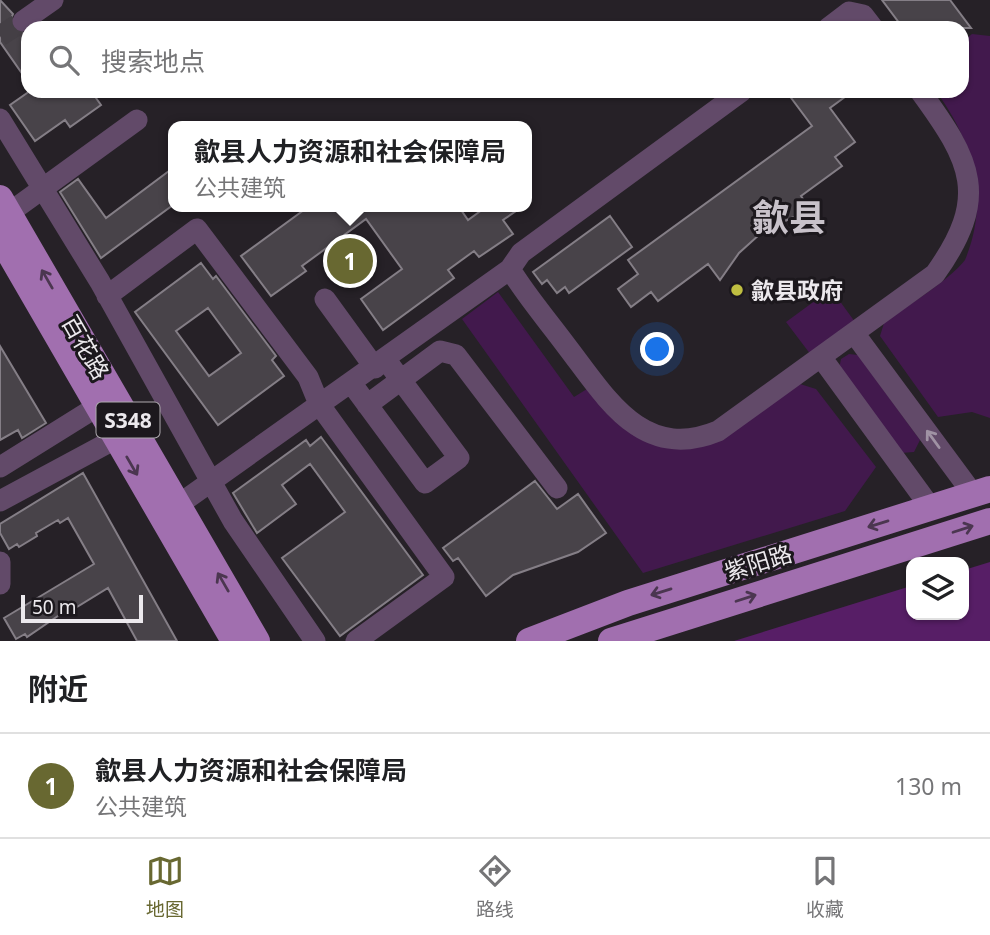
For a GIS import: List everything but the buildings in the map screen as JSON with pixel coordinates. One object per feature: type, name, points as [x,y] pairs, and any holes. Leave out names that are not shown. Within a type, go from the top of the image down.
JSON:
[{"type":"main road","name":"百花路","points":[[3,216],[98,406],[234,641]]},
{"type":"main road","name":"百花路","points":[[3,216],[257,641]]},
{"type":"main road","name":"紫阳路","points":[[529,641],[628,603],[982,492]]},
{"type":"main road","name":"紫阳路","points":[[611,641],[990,521]]},
{"type":"lane","points":[[23,21],[53,0]]},
{"type":"lane","points":[[837,21],[849,12],[863,15],[868,21]]},
{"type":"lane","points":[[178,505],[319,404],[352,384],[510,269],[521,253],[732,98]]},
{"type":"lane","points":[[510,269],[613,408],[640,429],[662,437],[686,439],[718,431],[935,274],[961,245],[970,230],[976,194],[971,167],[959,144],[924,98]]},
{"type":"lane","points":[[0,119],[107,296],[233,521],[315,641]]},
{"type":"lane","points":[[3,216],[136,120]]},
{"type":"lane","points":[[107,296],[197,229],[308,377],[319,404],[444,577],[356,641]]},
{"type":"lane","points":[[325,299],[380,364],[401,380],[459,458],[425,483],[352,384]]},
{"type":"lane","points":[[854,333],[982,492]]},
{"type":"lane","points":[[367,405],[440,351],[456,355],[556,488]]},
{"type":"lane","points":[[821,357],[931,508]]},
{"type":"lane","points":[[0,467],[98,406]]},
{"type":"lane","points":[[0,501],[117,438]]},
{"type":"lane","points":[[0,562],[0,584]]},
{"type":"shaded area","points":[[972,34],[990,36],[990,418],[972,412],[938,417],[880,336],[884,323],[958,268],[965,260],[972,237],[977,194],[974,172],[960,131],[941,98],[969,98],[969,36]]},
{"type":"shaded area","points":[[831,289],[855,322],[811,355],[786,322]]},
{"type":"shaded area","points":[[498,292],[574,397],[587,389],[616,419],[635,430],[673,446],[800,384],[816,389],[876,467],[845,511],[643,573],[462,319]]},
{"type":"shaded area","points":[[849,354],[858,355],[920,440],[914,452],[901,453],[839,369],[841,359]]},
{"type":"shaded area","points":[[990,562],[990,641],[734,641],[906,588],[906,620],[969,620],[969,568]]},
{"type":"tunnel","points":[[0,36],[21,22]]},
{"type":"place","name":"歙县人力资源和社会保障局","points":[[350,261]]},
{"type":"place","name":"歙县政府","points":[[737,290]]},
{"type":"district","name":"歙县","points":[[789,216]]}]
